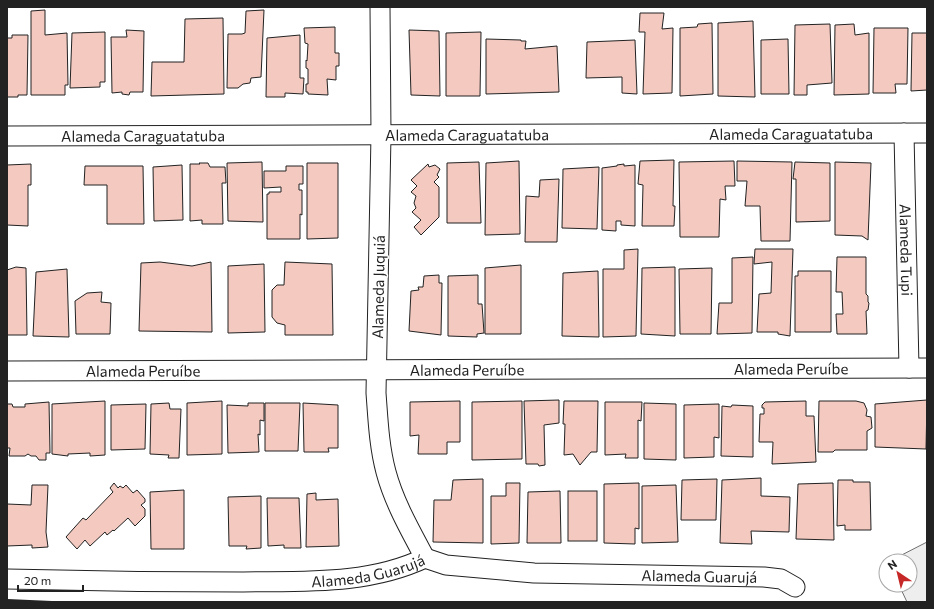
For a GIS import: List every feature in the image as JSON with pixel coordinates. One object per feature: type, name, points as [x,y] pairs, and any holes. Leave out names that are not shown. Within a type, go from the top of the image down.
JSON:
[{"type":"street","name":"Alameda Juquiá","points":[[380,7],[381,135],[376,369],[378,428],[386,471],[400,510],[425,558]]},
{"type":"street","name":"Alameda Tupi","points":[[904,133],[918,368]]},
{"type":"street","name":"Alameda Caraguatatuba","points":[[7,136],[927,133]]},
{"type":"street","name":"Alameda Peruíbe","points":[[7,371],[918,368]]},
{"type":"street","name":"Alameda Guarujá","points":[[7,579],[180,582],[322,581],[364,577],[406,567],[425,558],[446,565],[534,573],[764,577],[780,580],[796,587]]},
{"type":"shaded area","points":[[927,542],[927,602],[907,602],[903,593],[918,593],[918,553],[906,553]]},
{"type":"building","points":[[45,10],[45,35],[67,33],[68,85],[65,85],[65,95],[31,95],[31,11]]},
{"type":"building","points":[[264,10],[261,77],[251,78],[250,83],[243,84],[238,88],[227,88],[228,34],[245,33],[246,11]]},
{"type":"building","points":[[640,13],[664,13],[662,29],[673,28],[672,93],[643,94],[645,32],[639,32]]},
{"type":"building","points":[[223,18],[224,94],[151,96],[152,62],[184,62],[185,19]]},
{"type":"building","points":[[753,21],[755,97],[718,96],[718,23]]},
{"type":"building","points":[[712,23],[713,94],[680,96],[680,28],[697,27],[698,24]]},
{"type":"building","points":[[830,24],[832,83],[807,85],[807,95],[794,95],[795,25]]},
{"type":"building","points":[[854,24],[855,35],[869,33],[869,94],[834,95],[835,25]]},
{"type":"building","points":[[335,27],[335,53],[339,53],[339,66],[336,66],[336,80],[327,79],[328,95],[308,94],[308,92],[306,92],[306,84],[308,84],[308,69],[306,68],[306,60],[307,61],[308,44],[305,43],[304,28]]},
{"type":"building","points":[[874,28],[908,28],[907,84],[895,84],[896,93],[873,93]]},
{"type":"building","points":[[126,30],[144,31],[143,92],[130,92],[129,95],[122,94],[122,92],[112,93],[111,37],[127,37]]},
{"type":"building","points":[[409,30],[439,31],[440,96],[411,95]]},
{"type":"building","points":[[105,32],[105,82],[100,82],[100,87],[70,88],[72,33]]},
{"type":"building","points":[[481,32],[480,96],[446,96],[446,33]]},
{"type":"building","points":[[912,33],[927,33],[927,90],[911,91]]},
{"type":"building","points":[[12,35],[28,35],[27,95],[18,95],[18,97],[7,96],[7,38],[12,38]]},
{"type":"building","points":[[300,35],[300,78],[304,78],[303,94],[285,93],[285,97],[266,97],[267,38]]},
{"type":"building","points":[[486,39],[526,41],[525,49],[557,46],[559,92],[486,94]]},
{"type":"building","points":[[788,39],[789,94],[761,94],[761,40]]},
{"type":"building","points":[[635,40],[637,94],[622,93],[622,77],[586,78],[587,42]]},
{"type":"building","points":[[674,160],[674,226],[642,226],[643,185],[638,184],[640,161]]},
{"type":"building","points":[[519,161],[520,234],[485,235],[486,163]]},
{"type":"building","points":[[734,161],[735,186],[725,186],[726,200],[720,199],[719,237],[680,237],[679,162]]},
{"type":"building","points":[[737,161],[792,162],[790,241],[761,241],[760,206],[745,206],[747,181],[737,181]]},
{"type":"building","points":[[262,162],[263,222],[228,221],[227,163]]},
{"type":"building","points":[[479,162],[481,223],[447,223],[447,163]]},
{"type":"building","points":[[795,162],[830,163],[830,221],[796,222],[796,179],[793,179]]},
{"type":"building","points":[[835,162],[871,163],[868,240],[862,236],[835,235]]},
{"type":"building","points":[[199,163],[208,163],[210,167],[225,167],[226,183],[222,183],[223,224],[202,224],[202,220],[190,221],[190,164],[200,164]]},
{"type":"building","points":[[307,163],[338,163],[338,238],[307,239]]},
{"type":"building","points":[[31,164],[31,185],[28,185],[28,226],[7,225],[7,165]]},
{"type":"building","points":[[428,164],[429,167],[435,165],[440,169],[437,175],[439,177],[434,182],[439,187],[439,217],[421,235],[414,227],[421,220],[412,212],[416,208],[414,203],[416,196],[411,192],[417,186],[411,180]]},
{"type":"building","points":[[624,164],[624,166],[635,165],[635,226],[621,225],[621,221],[616,221],[616,231],[602,230],[602,168]]},
{"type":"building","points":[[182,165],[183,220],[154,221],[153,167]]},
{"type":"building","points":[[85,166],[143,166],[144,224],[107,224],[107,185],[84,185]]},
{"type":"building","points":[[286,166],[303,166],[303,184],[299,184],[299,190],[302,190],[300,239],[267,239],[267,194],[269,194],[269,192],[281,192],[281,187],[264,188],[264,171],[286,171]]},
{"type":"building","points":[[599,167],[597,229],[562,228],[563,169]]},
{"type":"building","points":[[559,179],[557,242],[525,242],[526,196],[539,197],[540,180]]},
{"type":"building","points":[[638,249],[636,336],[603,337],[603,269],[624,269],[624,250]]},
{"type":"building","points":[[755,249],[793,249],[790,336],[778,334],[778,332],[757,332],[759,294],[771,293],[772,262],[754,264]]},
{"type":"building","points":[[753,257],[752,333],[717,334],[719,303],[732,303],[732,258]]},
{"type":"building","points":[[837,257],[866,257],[866,294],[868,296],[869,303],[868,310],[866,311],[867,334],[837,334],[836,314],[843,314],[842,292],[836,292]]},
{"type":"building","points":[[160,262],[192,266],[211,262],[212,332],[139,331],[141,263]]},
{"type":"building","points":[[285,262],[332,264],[333,335],[285,335],[285,325],[277,323],[272,317],[272,290],[277,285],[284,285]]},
{"type":"building","points":[[264,264],[265,332],[228,333],[228,266]]},
{"type":"building","points":[[521,265],[521,334],[485,334],[485,268]]},
{"type":"building","points":[[16,267],[26,268],[27,335],[7,335],[7,270]]},
{"type":"building","points":[[675,267],[675,336],[641,334],[642,268]]},
{"type":"building","points":[[712,268],[711,334],[680,334],[679,269]]},
{"type":"building","points":[[67,269],[69,337],[33,336],[36,272]]},
{"type":"building","points":[[598,271],[599,337],[562,336],[563,273]]},
{"type":"building","points":[[798,271],[831,271],[831,332],[795,332],[795,276],[798,276]]},
{"type":"building","points":[[439,275],[439,283],[442,283],[441,335],[409,331],[411,291],[419,290],[418,287],[423,287],[424,276]]},
{"type":"building","points":[[478,275],[478,304],[482,304],[484,333],[477,334],[477,337],[448,336],[448,276]]},
{"type":"building","points":[[102,292],[101,302],[111,303],[110,334],[76,334],[75,301],[87,293]]},
{"type":"building","points":[[559,400],[559,423],[544,425],[545,465],[539,466],[538,464],[526,464],[524,401]]},
{"type":"building","points":[[927,400],[926,449],[875,447],[875,404]]},
{"type":"building","points":[[105,401],[105,455],[90,456],[90,453],[68,454],[68,456],[52,454],[52,404]]},
{"type":"building","points":[[222,401],[222,454],[187,455],[187,403]]},
{"type":"building","points":[[460,401],[460,442],[447,442],[447,454],[418,454],[419,435],[410,436],[410,402]]},
{"type":"building","points":[[522,401],[522,459],[472,460],[472,402]]},
{"type":"building","points":[[564,401],[598,401],[597,452],[591,452],[580,465],[573,454],[564,455]]},
{"type":"building","points":[[806,401],[806,416],[814,416],[816,462],[772,464],[773,442],[759,442],[760,414],[764,414],[764,408],[762,408],[762,405],[765,402]]},
{"type":"building","points":[[819,401],[856,401],[864,403],[867,410],[866,416],[871,417],[872,428],[867,431],[867,450],[835,450],[833,452],[818,452]]},
{"type":"building","points":[[49,402],[50,453],[46,453],[46,460],[39,460],[36,456],[31,456],[28,454],[25,456],[9,456],[10,448],[7,448],[7,404],[12,404],[13,407],[25,407],[25,404]]},
{"type":"building","points":[[605,402],[642,402],[641,421],[638,420],[638,458],[625,458],[626,454],[605,455]]},
{"type":"building","points":[[169,403],[170,409],[181,409],[179,458],[168,458],[169,455],[150,454],[151,404]]},
{"type":"building","points":[[248,403],[264,403],[264,421],[260,420],[260,435],[258,434],[259,452],[228,453],[227,405],[248,406]]},
{"type":"building","points":[[265,403],[300,403],[298,451],[265,451]]},
{"type":"building","points":[[303,403],[338,405],[338,448],[328,448],[329,452],[304,452]]},
{"type":"building","points":[[644,403],[676,404],[676,460],[644,459]]},
{"type":"building","points":[[146,404],[145,449],[111,450],[111,405]]},
{"type":"building","points":[[719,404],[719,438],[714,437],[714,457],[684,458],[684,405]]},
{"type":"building","points":[[732,405],[753,406],[753,457],[721,456],[722,406],[731,407]]},
{"type":"building","points":[[761,478],[761,496],[790,497],[789,532],[751,531],[752,544],[720,543],[722,480]]},
{"type":"building","points":[[483,479],[483,543],[433,542],[434,500],[451,500],[453,480]]},
{"type":"building","points":[[717,479],[716,520],[681,520],[682,480]]},
{"type":"building","points":[[838,480],[870,482],[871,530],[845,530],[845,525],[837,526]]},
{"type":"building","points":[[114,483],[118,488],[120,486],[123,488],[126,485],[133,493],[137,490],[145,499],[145,502],[141,505],[145,509],[145,516],[135,526],[128,518],[114,531],[113,530],[107,535],[105,532],[90,546],[85,540],[77,549],[66,537],[83,518],[86,520],[113,492],[110,488]]},
{"type":"building","points":[[506,483],[520,483],[519,543],[491,544],[491,496],[506,496]]},
{"type":"building","points":[[639,483],[639,529],[635,528],[635,544],[604,543],[604,484]]},
{"type":"building","points":[[833,483],[834,540],[796,539],[798,484]]},
{"type":"building","points":[[32,485],[48,485],[46,532],[48,547],[32,548],[32,545],[7,546],[7,504],[31,505]]},
{"type":"building","points":[[676,485],[678,542],[642,543],[642,486]]},
{"type":"building","points":[[184,490],[184,549],[151,549],[150,492]]},
{"type":"building","points":[[560,491],[561,543],[527,543],[528,492]]},
{"type":"building","points":[[568,491],[597,491],[597,541],[568,541]]},
{"type":"building","points":[[316,493],[316,500],[338,499],[339,546],[306,547],[307,494]]},
{"type":"building","points":[[261,496],[261,548],[246,549],[247,546],[229,546],[228,497]]},
{"type":"building","points":[[267,498],[299,498],[301,548],[284,548],[284,545],[268,546]]},
{"type":"wall","points":[[7,600],[52,602]]}]
